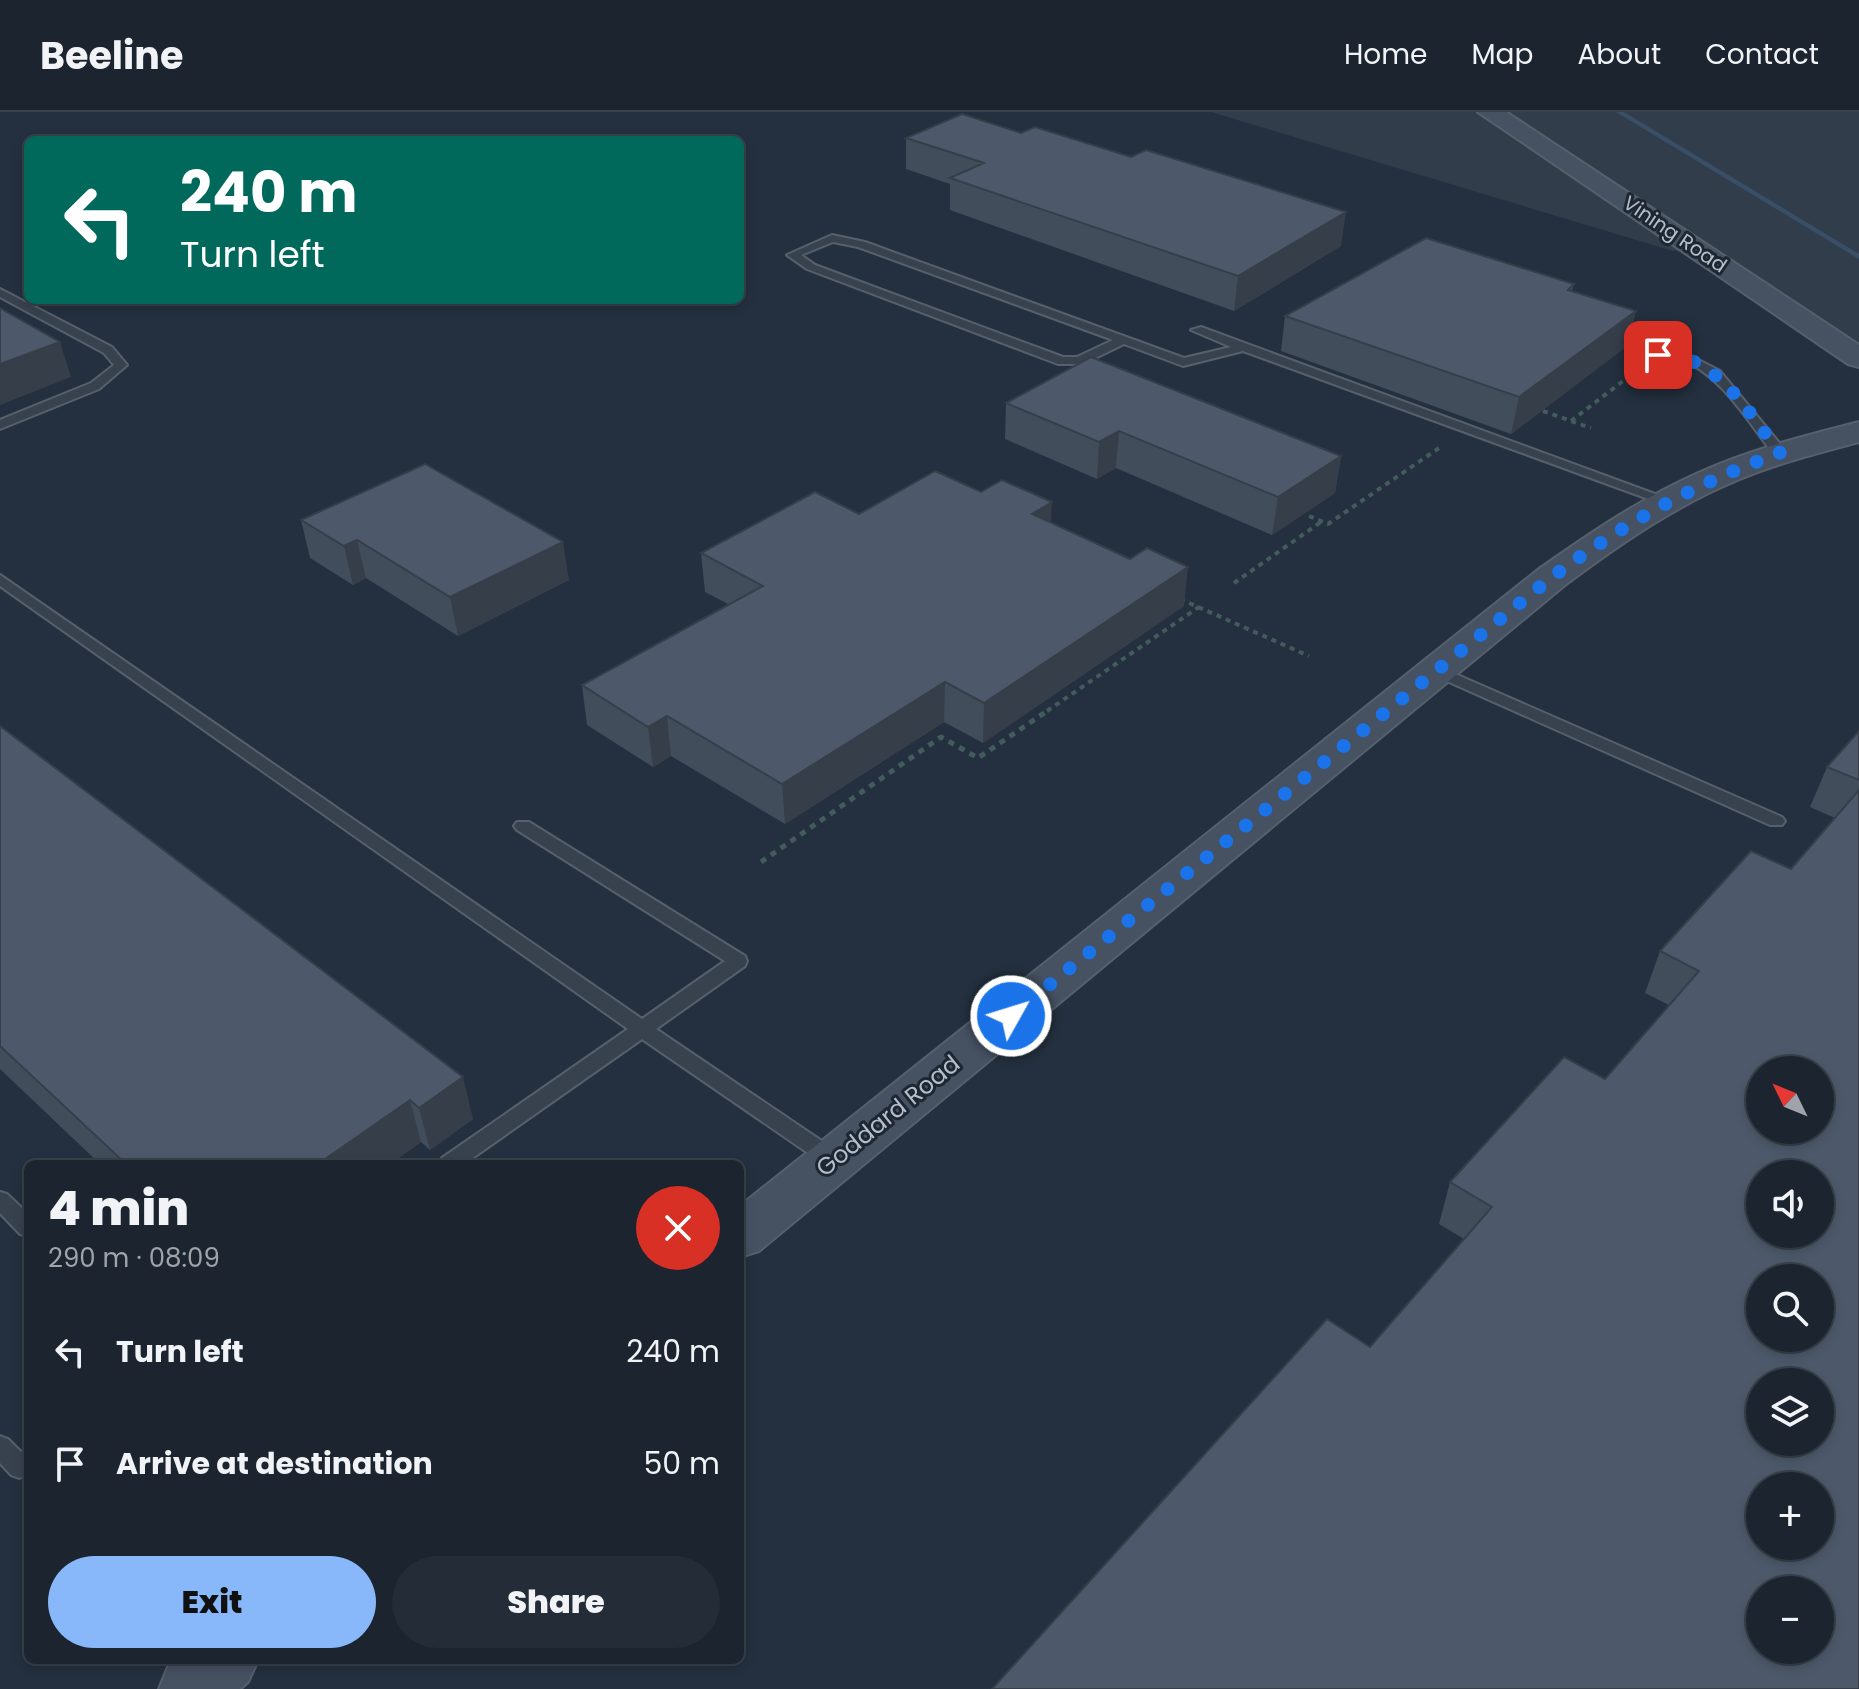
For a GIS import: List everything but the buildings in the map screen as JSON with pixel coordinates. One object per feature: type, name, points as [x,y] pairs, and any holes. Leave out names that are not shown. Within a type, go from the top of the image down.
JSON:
[{"type":"main road","name":"Vining Road","points":[[1490,112],[1859,358]]},
{"type":"main road","name":"Goddard Road","points":[[744,1233],[1610,534],[1667,501],[1728,472],[1780,453],[1859,432]]},
{"type":"main road","points":[[191,1689],[221,1664]]},
{"type":"lane","points":[[1124,340],[1079,361],[1062,361],[811,267],[793,255],[832,238],[861,244],[1124,340],[1183,362],[1244,347]]},
{"type":"lane","points":[[0,292],[108,350],[121,365],[95,386],[0,425]]},
{"type":"lane","points":[[1197,330],[1667,501]]},
{"type":"lane","points":[[1823,333],[1859,350]]},
{"type":"lane","points":[[1636,356],[1679,354],[1716,374],[1780,453]]},
{"type":"lane","points":[[0,579],[834,1160]]},
{"type":"lane","points":[[1437,671],[1776,821]]},
{"type":"lane","points":[[455,1160],[738,961],[523,826]]},
{"type":"lane","points":[[0,1200],[24,1224]]},
{"type":"lane","points":[[0,1446],[19,1467],[24,1463]]},
{"type":"path","points":[[1571,421],[1629,376]]},
{"type":"path","points":[[1543,411],[1591,428]]},
{"type":"path","points":[[1309,516],[1328,524],[1466,430]]},
{"type":"path","points":[[1234,583],[1322,521]]},
{"type":"path","points":[[1175,596],[1309,656]]},
{"type":"path","points":[[761,862],[941,737],[978,758],[1199,607]]},
{"type":"shaded area","points":[[1211,112],[1859,112],[1859,342],[1708,246],[1673,251]]},
{"type":"waterway","points":[[1619,112],[1859,257]]},
{"type":"route","points":[[1011,1016],[1552,577],[1610,534],[1687,491],[1780,453],[1716,374],[1679,354],[1658,355]]}]
